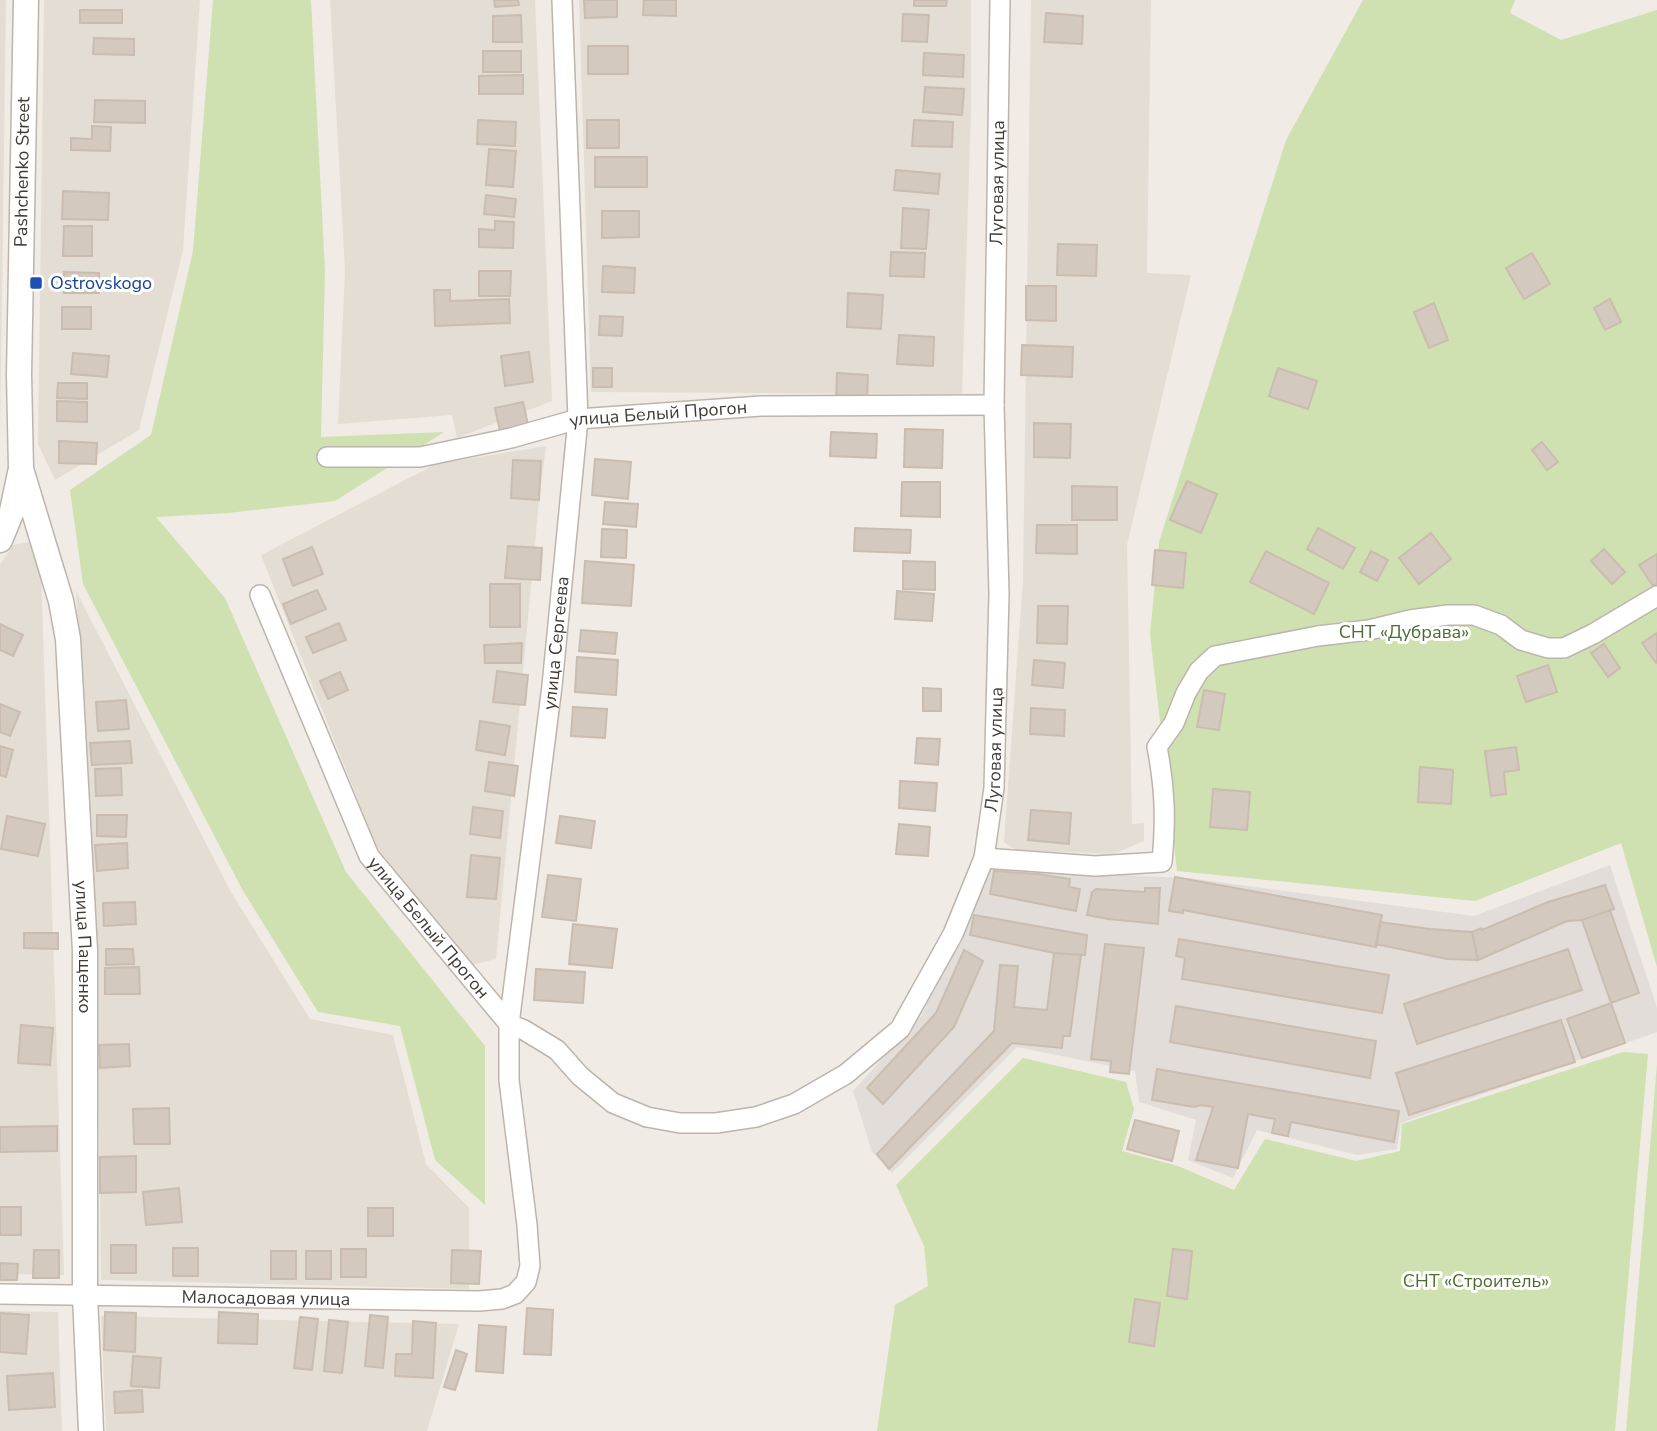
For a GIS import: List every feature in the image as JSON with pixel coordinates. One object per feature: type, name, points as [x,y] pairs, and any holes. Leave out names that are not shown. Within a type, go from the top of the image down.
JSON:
[{"type":"street","name":"Pashchenko Street","points":[[21,469],[19,362],[26,0]]},
{"type":"street","name":"улица Сергеева","points":[[526,1282],[530,1266],[509,1080],[509,1024],[552,686],[578,419],[562,0]]},
{"type":"street","name":"Луговая улица","points":[[509,1024],[524,1030],[557,1051],[580,1076],[613,1103],[647,1117],[680,1123],[716,1123],[756,1117],[794,1104],[846,1074],[900,1029],[953,934],[984,858],[994,788],[999,594],[994,405],[1000,0]]},
{"type":"street","name":"улица Белый Прогон","points":[[327,457],[420,457],[510,438],[578,419],[761,407],[994,405]]},
{"type":"street","points":[[0,540],[12,511],[21,469]]},
{"type":"street","name":"улица Пащенко","points":[[21,469],[61,601],[68,639],[86,951],[85,1295],[91,1431]]},
{"type":"street","name":"улица Белый Прогон","points":[[260,595],[369,856],[509,1024]]},
{"type":"street","points":[[984,858],[1095,866],[1162,862],[1165,824],[1163,776],[1157,747],[1174,723],[1186,693],[1199,671],[1215,656],[1448,615],[1475,615],[1501,625],[1521,640],[1548,648],[1564,648],[1657,596]]},
{"type":"street","name":"Малосадовая улица","points":[[0,1294],[479,1301],[502,1299],[515,1294],[526,1282]]},
{"type":"shaded area","points":[[0,0],[6,0],[0,440]]},
{"type":"shaded area","points":[[44,0],[200,0],[183,250],[139,430],[55,480],[38,444]]},
{"type":"shaded area","points":[[330,0],[535,0],[552,401],[457,438],[452,415],[338,424],[345,271]]},
{"type":"shaded area","points":[[579,0],[971,0],[971,109],[962,394],[591,392]]},
{"type":"shaded area","points":[[1031,0],[1151,0],[1147,273],[1191,275],[1127,545],[1132,824],[1144,823],[1144,841],[1113,854],[1016,850],[1004,842],[1023,580]]},
{"type":"shaded area","points":[[546,446],[496,959],[467,966],[376,846],[261,555],[436,464]]},
{"type":"shaded area","points":[[30,542],[41,569],[64,1275],[0,1274],[0,565],[13,545]]},
{"type":"shaded area","points":[[76,591],[231,892],[310,1019],[393,1035],[426,1164],[469,1208],[469,1289],[101,1280],[98,1036]]},
{"type":"shaded area","points":[[1610,865],[1657,1008],[1657,1032],[1401,1123],[1397,1149],[1357,1155],[1257,1130],[1233,1178],[1188,1160],[1196,1120],[1139,1102],[1135,1071],[1017,1047],[892,1173],[872,1152],[853,1091],[922,1015],[988,869],[1188,878],[1474,916]]},
{"type":"shaded area","points":[[0,1311],[58,1312],[62,1431],[0,1431]]},
{"type":"shaded area","points":[[101,1316],[459,1324],[427,1431],[106,1431]]},
{"type":"green space","points":[[213,0],[311,0],[325,271],[321,437],[444,432],[335,501],[228,513],[156,517],[225,598],[346,872],[485,1046],[485,1205],[435,1160],[400,1026],[318,1012],[242,889],[83,584],[70,490],[151,435],[193,251]]},
{"type":"green space","name":"СНТ «Дубрава»","points":[[1363,0],[1515,0],[1510,13],[1561,40],[1657,10],[1657,967],[1621,843],[1475,901],[1177,871],[1150,634],[1159,542],[1286,140]]},
{"type":"green space","name":"СНТ «Строитель»","points":[[1623,1052],[1648,1054],[1615,1431],[877,1431],[895,1305],[928,1286],[924,1246],[896,1185],[1023,1058],[1126,1082],[1134,1109],[1122,1151],[1178,1166],[1234,1190],[1265,1139],[1356,1161],[1400,1151],[1402,1124]]},
{"type":"green space","points":[[1657,1064],[1657,1431],[1626,1431]]},
{"type":"building","points":[[494,0],[518,0],[519,5],[495,7]]},
{"type":"building","points":[[584,0],[617,0],[617,17],[585,18]]},
{"type":"building","points":[[644,0],[676,0],[676,16],[643,15]]},
{"type":"building","points":[[914,0],[947,0],[946,6],[914,6]]},
{"type":"building","points":[[80,10],[122,10],[122,23],[80,23]]},
{"type":"building","points":[[1046,13],[1083,16],[1082,44],[1044,42]]},
{"type":"building","points":[[903,14],[929,15],[927,42],[902,41]]},
{"type":"building","points":[[521,15],[522,42],[493,42],[493,16]]},
{"type":"building","points":[[94,38],[134,39],[134,55],[93,54]]},
{"type":"building","points":[[588,46],[628,46],[628,74],[588,74]]},
{"type":"building","points":[[483,51],[521,51],[521,72],[483,72]]},
{"type":"building","points":[[924,53],[964,55],[963,77],[923,75]]},
{"type":"building","points":[[523,75],[523,94],[479,94],[479,76]]},
{"type":"building","points":[[925,87],[964,89],[962,115],[923,112]]},
{"type":"building","points":[[95,100],[145,101],[145,123],[94,122]]},
{"type":"building","points":[[478,120],[516,122],[515,146],[477,144]]},
{"type":"building","points":[[587,120],[619,120],[619,148],[587,148]]},
{"type":"building","points":[[914,120],[953,122],[952,147],[912,146]]},
{"type":"building","points":[[92,126],[111,127],[110,151],[71,150],[71,138],[92,139]]},
{"type":"building","points":[[489,149],[516,151],[513,187],[486,185]]},
{"type":"building","points":[[595,157],[647,157],[647,187],[595,187]]},
{"type":"building","points":[[896,170],[940,174],[938,194],[894,190]]},
{"type":"building","points":[[63,191],[109,193],[108,220],[62,219]]},
{"type":"building","points":[[486,195],[516,199],[514,217],[484,214]]},
{"type":"building","points":[[903,208],[929,210],[926,249],[901,248]]},
{"type":"building","points":[[602,211],[639,211],[639,237],[602,238]]},
{"type":"building","points":[[495,221],[514,222],[513,248],[479,247],[479,229],[495,230]]},
{"type":"building","points":[[64,226],[92,226],[92,256],[63,256]]},
{"type":"building","points":[[1058,244],[1097,245],[1096,276],[1057,275]]},
{"type":"building","points":[[891,252],[925,253],[924,277],[890,276]]},
{"type":"building","points":[[1532,253],[1550,284],[1524,299],[1506,268]]},
{"type":"building","points":[[603,266],[635,268],[634,293],[602,292]]},
{"type":"building","points":[[479,271],[511,271],[510,296],[479,296]]},
{"type":"building","points":[[64,272],[99,273],[99,293],[64,293]]},
{"type":"building","points":[[1026,286],[1056,286],[1056,321],[1026,320]]},
{"type":"building","points":[[434,290],[450,290],[450,301],[509,299],[510,323],[435,326]]},
{"type":"building","points":[[848,293],[883,295],[881,329],[847,327]]},
{"type":"building","points":[[1610,299],[1621,322],[1605,330],[1594,308]]},
{"type":"building","points":[[1434,303],[1448,340],[1429,348],[1414,312]]},
{"type":"building","points":[[62,307],[91,307],[91,329],[62,329]]},
{"type":"building","points":[[600,316],[623,317],[622,336],[599,335]]},
{"type":"building","points":[[899,335],[934,337],[933,366],[897,364]]},
{"type":"building","points":[[1022,345],[1073,347],[1072,377],[1021,375]]},
{"type":"building","points":[[529,352],[533,382],[505,386],[501,356]]},
{"type":"building","points":[[73,353],[109,356],[107,377],[71,374]]},
{"type":"building","points":[[593,368],[612,368],[612,387],[593,387]]},
{"type":"building","points":[[1278,368],[1317,381],[1308,409],[1269,396]]},
{"type":"building","points":[[837,373],[868,375],[867,401],[836,399]]},
{"type":"building","points":[[58,383],[87,383],[87,399],[57,398]]},
{"type":"building","points":[[57,401],[87,402],[87,422],[57,421]]},
{"type":"building","points":[[523,402],[528,425],[500,431],[495,408]]},
{"type":"building","points":[[1034,423],[1071,424],[1070,458],[1034,457]]},
{"type":"building","points":[[905,429],[943,430],[942,468],[904,467]]},
{"type":"building","points":[[831,432],[877,434],[876,458],[830,456]]},
{"type":"building","points":[[59,441],[97,443],[96,464],[59,463]]},
{"type":"building","points":[[1542,442],[1558,462],[1547,470],[1532,450]]},
{"type":"building","points":[[595,459],[631,462],[628,499],[592,495]]},
{"type":"building","points":[[513,460],[541,461],[539,500],[511,498]]},
{"type":"building","points":[[1187,481],[1217,494],[1201,533],[1170,520]]},
{"type":"building","points":[[902,482],[940,482],[940,517],[901,516]]},
{"type":"building","points":[[1072,486],[1117,487],[1117,520],[1072,520]]},
{"type":"building","points":[[605,502],[638,504],[636,527],[603,524]]},
{"type":"building","points":[[1037,525],[1077,525],[1077,554],[1036,553]]},
{"type":"building","points":[[855,528],[911,530],[910,553],[854,551]]},
{"type":"building","points":[[1318,528],[1355,548],[1343,569],[1307,549]]},
{"type":"building","points":[[602,529],[627,530],[626,558],[601,557]]},
{"type":"building","points":[[1431,533],[1451,559],[1419,584],[1399,558]]},
{"type":"building","points":[[508,546],[542,548],[540,580],[505,578]]},
{"type":"building","points":[[312,547],[323,574],[293,586],[283,559]]},
{"type":"building","points":[[1604,549],[1625,572],[1612,584],[1591,561]]},
{"type":"building","points":[[1155,550],[1186,553],[1183,588],[1152,585]]},
{"type":"building","points":[[1266,551],[1329,583],[1314,614],[1250,582]]},
{"type":"building","points":[[1371,551],[1388,560],[1377,581],[1360,572]]},
{"type":"building","points":[[1657,554],[1657,584],[1653,586],[1639,565]]},
{"type":"building","points":[[585,561],[634,565],[631,606],[582,603]]},
{"type":"building","points":[[903,561],[935,562],[935,590],[903,589]]},
{"type":"building","points":[[490,584],[520,584],[520,627],[490,627]]},
{"type":"building","points":[[317,590],[326,609],[291,624],[283,604]]},
{"type":"building","points":[[897,591],[934,594],[932,621],[895,619]]},
{"type":"building","points":[[1038,606],[1068,606],[1067,644],[1037,643]]},
{"type":"building","points":[[339,623],[346,640],[313,653],[306,637]]},
{"type":"building","points":[[0,624],[23,635],[13,656],[0,650]]},
{"type":"building","points":[[581,630],[617,633],[615,654],[579,651]]},
{"type":"building","points":[[1657,633],[1657,662],[1656,663],[1642,643]]},
{"type":"building","points":[[522,643],[521,663],[485,663],[484,645]]},
{"type":"building","points":[[1604,644],[1620,668],[1608,677],[1591,653]]},
{"type":"building","points":[[577,657],[618,660],[616,695],[575,692]]},
{"type":"building","points":[[1034,660],[1065,663],[1063,688],[1032,685]]},
{"type":"building","points":[[1548,665],[1557,692],[1526,702],[1517,676]]},
{"type":"building","points":[[497,671],[528,675],[525,705],[493,702]]},
{"type":"building","points":[[340,672],[348,690],[328,699],[320,681]]},
{"type":"building","points":[[923,688],[941,689],[941,711],[923,711]]},
{"type":"building","points":[[1204,690],[1225,694],[1219,730],[1197,727]]},
{"type":"building","points":[[126,700],[129,729],[98,731],[96,702]]},
{"type":"building","points":[[0,704],[20,712],[10,736],[0,732]]},
{"type":"building","points":[[573,707],[607,709],[605,738],[571,736]]},
{"type":"building","points":[[1031,708],[1065,710],[1064,736],[1030,734]]},
{"type":"building","points":[[480,721],[510,726],[505,755],[476,750]]},
{"type":"building","points":[[917,738],[940,739],[938,765],[915,763]]},
{"type":"building","points":[[130,741],[132,763],[92,765],[90,743]]},
{"type":"building","points":[[0,746],[13,750],[6,777],[0,775]]},
{"type":"building","points":[[1516,747],[1519,770],[1504,772],[1506,794],[1491,796],[1485,751]]},
{"type":"building","points":[[489,762],[518,766],[514,796],[485,791]]},
{"type":"building","points":[[1420,767],[1453,770],[1451,804],[1418,802]]},
{"type":"building","points":[[121,768],[122,795],[96,796],[95,769]]},
{"type":"building","points":[[900,781],[937,783],[935,811],[899,808]]},
{"type":"building","points":[[1213,789],[1250,792],[1247,830],[1210,827]]},
{"type":"building","points":[[473,807],[503,811],[500,838],[470,834]]},
{"type":"building","points":[[1031,810],[1071,813],[1069,844],[1028,840]]},
{"type":"building","points":[[97,815],[127,815],[126,837],[97,836]]},
{"type":"building","points":[[7,816],[45,824],[38,856],[1,849]]},
{"type":"building","points":[[560,816],[595,821],[591,848],[556,843]]},
{"type":"building","points":[[899,824],[930,827],[928,856],[896,854]]},
{"type":"building","points":[[127,843],[128,868],[97,871],[95,845]]},
{"type":"building","points":[[471,855],[500,858],[496,899],[467,897]]},
{"type":"building","points":[[994,871],[1070,879],[1069,887],[1080,889],[1076,911],[990,894]]},
{"type":"building","points":[[548,875],[581,879],[576,921],[542,917]]},
{"type":"building","points":[[1175,877],[1382,915],[1376,947],[1183,910],[1183,913],[1169,911]]},
{"type":"building","points":[[1605,885],[1614,909],[1582,920],[1567,921],[1478,960],[1472,932],[1548,902]]},
{"type":"building","points":[[1145,888],[1160,888],[1158,924],[1087,915],[1092,892],[1096,889],[1145,892]]},
{"type":"building","points":[[135,902],[136,924],[104,926],[103,903]]},
{"type":"building","points":[[1610,910],[1639,993],[1611,1003],[1582,920]]},
{"type":"building","points":[[974,915],[1087,935],[1085,955],[1054,953],[970,935]]},
{"type":"building","points":[[1380,922],[1472,932],[1478,960],[1447,959],[1376,944]]},
{"type":"building","points":[[573,924],[617,929],[612,968],[569,964]]},
{"type":"building","points":[[24,933],[58,933],[58,949],[24,948]]},
{"type":"building","points":[[1179,939],[1389,975],[1382,1013],[1182,979],[1185,958],[1176,956]]},
{"type":"building","points":[[1105,944],[1144,948],[1129,1074],[1110,1072],[1111,1061],[1091,1059]]},
{"type":"building","points":[[106,949],[133,949],[134,964],[106,965]]},
{"type":"building","points":[[1568,949],[1582,990],[1417,1044],[1404,1004]]},
{"type":"building","points":[[964,950],[983,961],[954,1027],[883,1104],[867,1088],[936,1013]]},
{"type":"building","points":[[1054,953],[1081,955],[1070,1036],[1063,1036],[1062,1048],[1012,1043],[889,1169],[877,1154],[994,1031],[1000,965],[1018,966],[1014,1007],[1047,1010]]},
{"type":"building","points":[[139,967],[140,994],[105,994],[105,968]]},
{"type":"building","points":[[536,969],[585,972],[583,1003],[534,1000]]},
{"type":"building","points":[[1611,1003],[1625,1043],[1582,1058],[1567,1019]]},
{"type":"building","points":[[1176,1006],[1376,1041],[1370,1078],[1170,1042]]},
{"type":"building","points":[[1561,1020],[1575,1062],[1409,1115],[1396,1073]]},
{"type":"building","points":[[21,1025],[53,1028],[50,1065],[18,1063]]},
{"type":"building","points":[[129,1044],[130,1066],[100,1068],[99,1045]]},
{"type":"building","points":[[1157,1069],[1399,1111],[1394,1142],[1291,1122],[1288,1136],[1272,1133],[1275,1119],[1248,1114],[1238,1168],[1196,1160],[1213,1107],[1194,1107],[1152,1100]]},
{"type":"building","points":[[169,1108],[170,1144],[134,1144],[133,1109]]},
{"type":"building","points":[[1135,1120],[1179,1131],[1172,1161],[1127,1149]]},
{"type":"building","points":[[57,1126],[57,1151],[0,1152],[0,1127]]},
{"type":"building","points":[[136,1156],[136,1192],[100,1193],[100,1157]]},
{"type":"building","points":[[179,1188],[182,1222],[146,1225],[143,1192]]},
{"type":"building","points":[[0,1207],[21,1207],[21,1235],[0,1235]]},
{"type":"building","points":[[368,1208],[393,1208],[393,1236],[368,1236]]},
{"type":"building","points":[[111,1245],[136,1245],[136,1273],[111,1273]]},
{"type":"building","points":[[173,1248],[198,1248],[198,1276],[173,1276]]},
{"type":"building","points":[[341,1249],[366,1249],[366,1277],[341,1277]]},
{"type":"building","points":[[1173,1249],[1192,1251],[1187,1299],[1167,1296]]},
{"type":"building","points":[[34,1250],[59,1250],[59,1278],[33,1278]]},
{"type":"building","points":[[452,1250],[481,1251],[479,1284],[451,1283]]},
{"type":"building","points":[[271,1251],[296,1251],[296,1279],[271,1279]]},
{"type":"building","points":[[306,1251],[331,1251],[331,1279],[306,1279]]},
{"type":"building","points":[[0,1263],[18,1264],[17,1280],[0,1280]]},
{"type":"building","points":[[1135,1299],[1160,1303],[1154,1346],[1129,1342]]},
{"type":"building","points":[[527,1308],[553,1310],[551,1355],[524,1354]]},
{"type":"building","points":[[105,1312],[136,1313],[135,1352],[104,1350]]},
{"type":"building","points":[[219,1312],[258,1314],[257,1344],[218,1343]]},
{"type":"building","points":[[0,1313],[29,1315],[26,1354],[0,1352]]},
{"type":"building","points":[[370,1315],[388,1317],[383,1368],[365,1366]]},
{"type":"building","points":[[300,1317],[318,1319],[312,1370],[294,1368]]},
{"type":"building","points":[[329,1320],[348,1322],[342,1373],[324,1371]]},
{"type":"building","points":[[413,1321],[436,1323],[433,1378],[395,1376],[396,1354],[412,1354]]},
{"type":"building","points":[[479,1325],[506,1327],[503,1373],[476,1371]]},
{"type":"building","points":[[456,1350],[467,1354],[455,1390],[444,1387]]},
{"type":"building","points":[[133,1356],[161,1358],[159,1388],[131,1386]]},
{"type":"building","points":[[53,1373],[55,1407],[9,1410],[7,1376]]},
{"type":"building","points":[[142,1390],[143,1412],[115,1413],[114,1392]]},
{"type":"place","name":"Ostrovskogo","points":[[36,283]]}]
